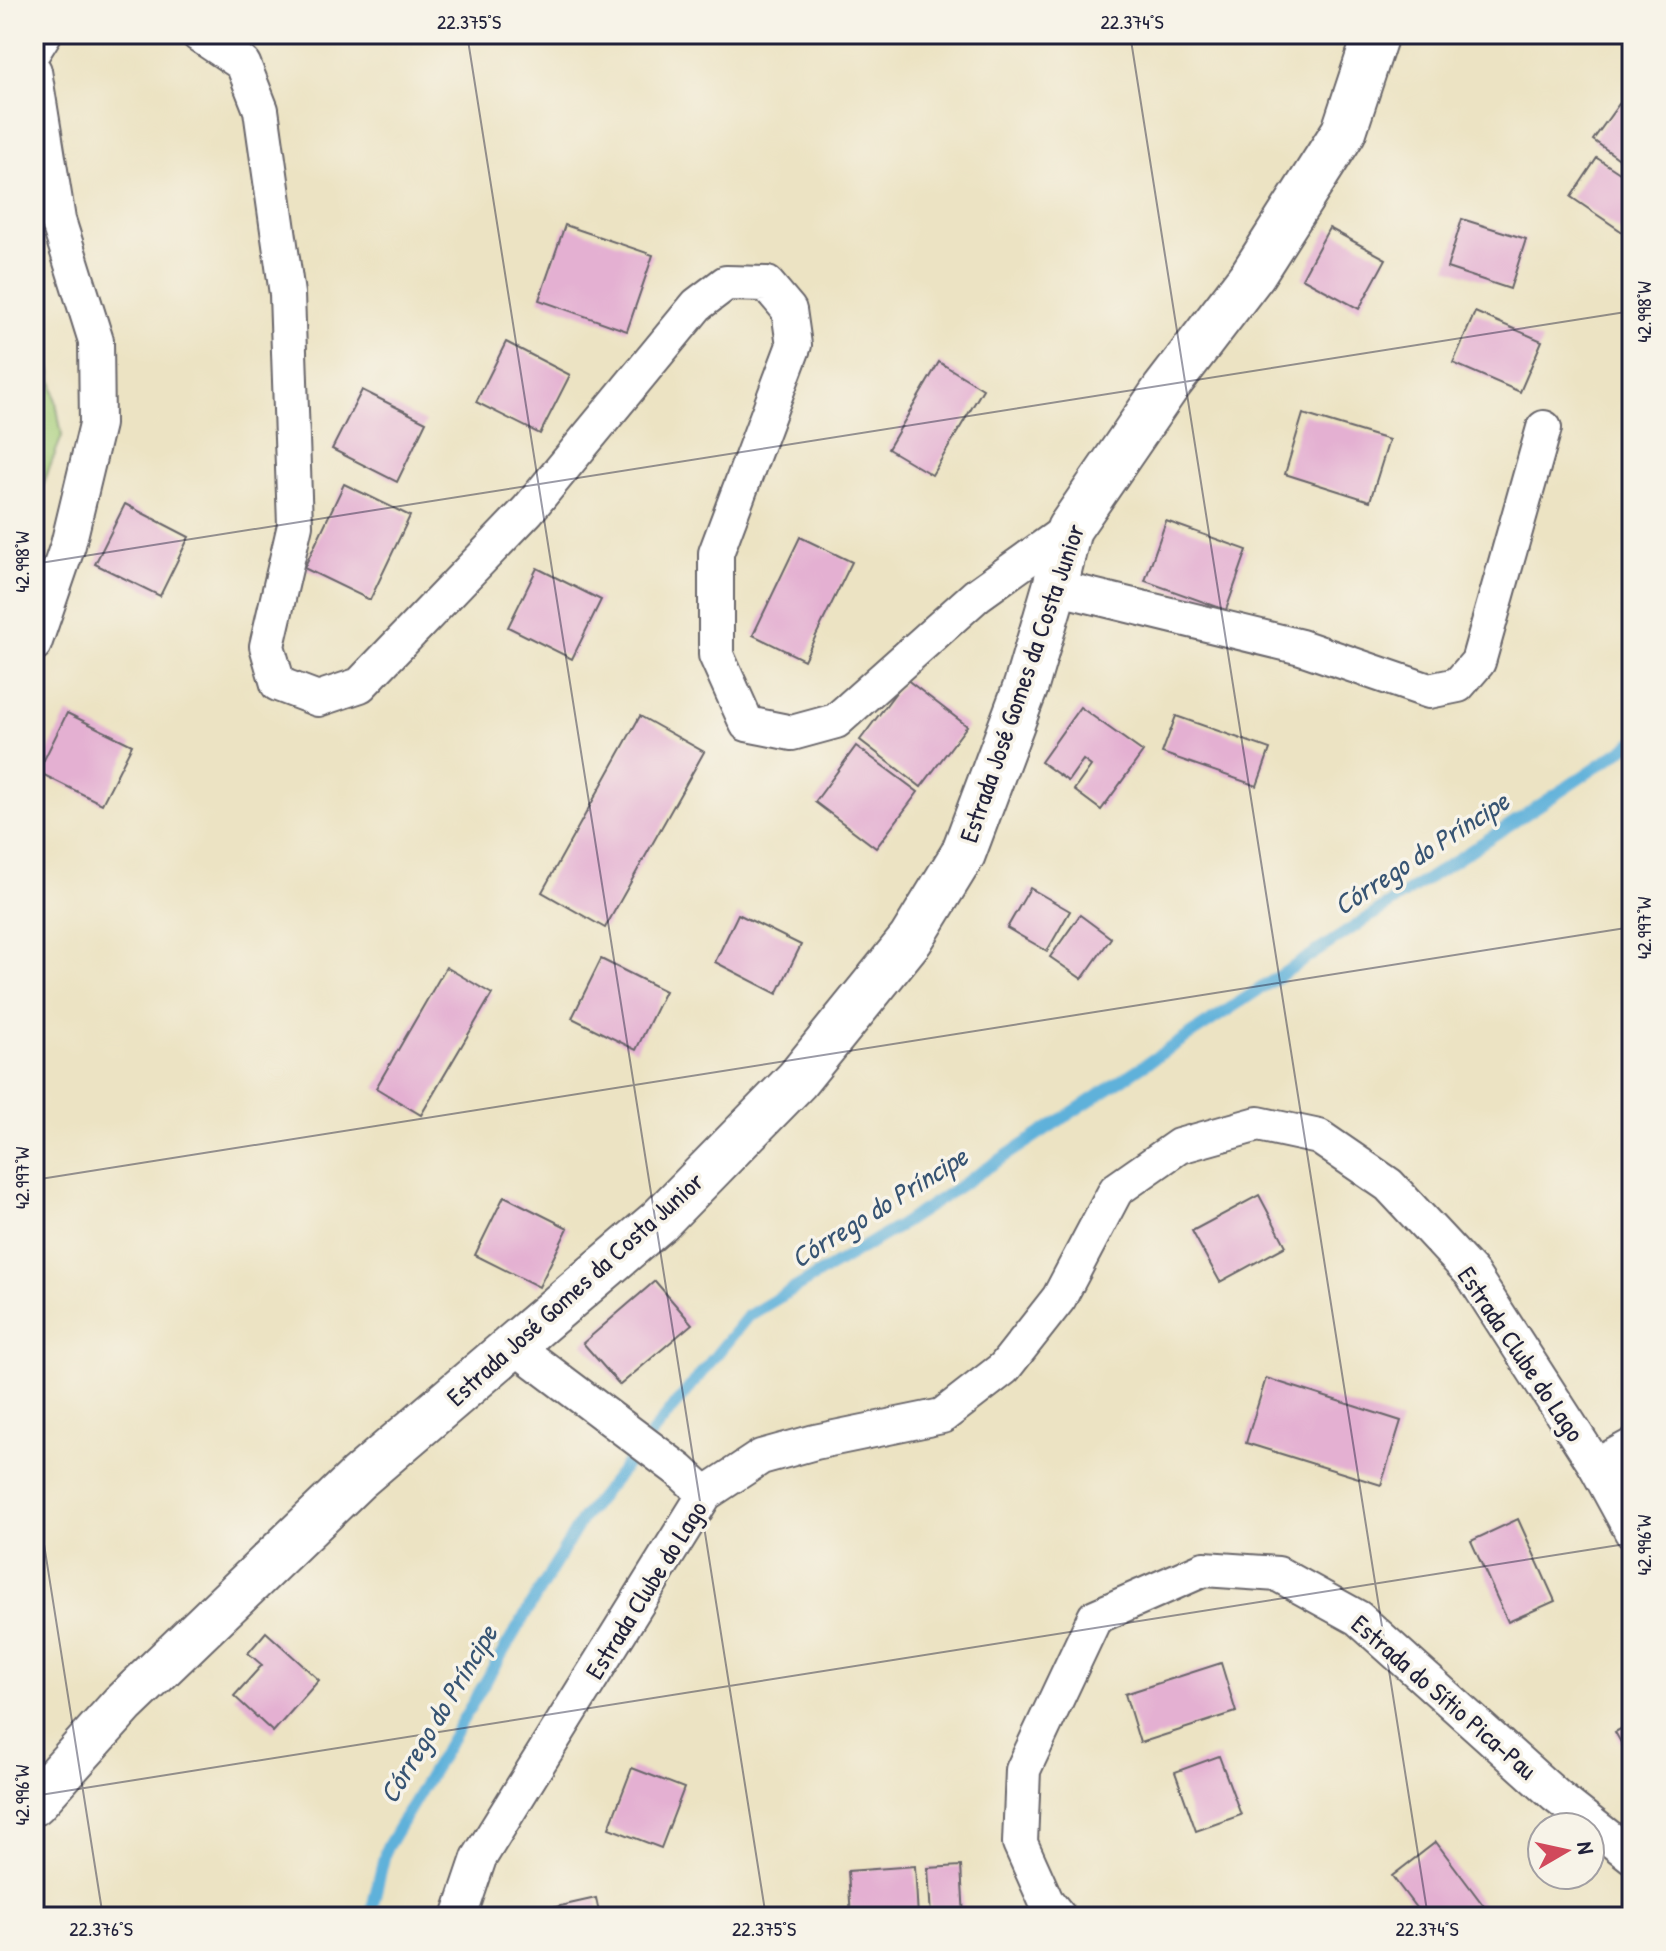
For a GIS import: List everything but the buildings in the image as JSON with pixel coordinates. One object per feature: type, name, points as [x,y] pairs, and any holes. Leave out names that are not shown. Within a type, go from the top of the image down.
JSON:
[{"type":"street","points":[[34,50],[44,34]]},
{"type":"street","points":[[198,34],[243,64],[261,110],[287,294],[295,525],[267,646],[278,684],[318,699],[360,685],[528,510],[697,305],[726,283],[767,284],[789,310],[794,345],[716,553],[716,655],[747,724],[792,733],[836,721],[977,595],[1069,529]]},
{"type":"street","name":"Estrada José Gomes da Costa Junior","points":[[34,1803],[123,1704],[358,1478],[659,1221],[797,1080],[911,939],[963,854],[1026,686],[1069,529],[1165,389],[1253,274],[1344,131],[1376,34]]},
{"type":"street","points":[[34,71],[58,220],[96,341],[97,424],[68,545],[34,644]]},
{"type":"street","points":[[1055,587],[1301,647],[1429,691],[1458,685],[1478,662],[1544,428]]},
{"type":"street","name":"Estrada Clube do Lago","points":[[459,1917],[479,1858],[705,1494],[761,1457],[815,1442],[942,1416],[1004,1368],[1059,1298],[1116,1190],[1179,1146],[1258,1124],[1319,1137],[1389,1185],[1472,1274],[1596,1466],[1632,1532]]},
{"type":"street","points":[[514,1346],[679,1470],[705,1494]]},
{"type":"street","points":[[1596,1466],[1632,1446]]},
{"type":"street","name":"Estrada do Sítio Pica-Pau","points":[[1059,1917],[1046,1901],[1020,1843],[1023,1770],[1095,1617],[1204,1569],[1278,1574],[1358,1618],[1556,1796],[1632,1856]]},
{"type":"green space","points":[[34,277],[62,436],[34,508]]},
{"type":"waterway","name":"Córrego do Príncipe","points":[[370,1917],[386,1849],[582,1519],[748,1316],[896,1228],[1632,743]]}]
